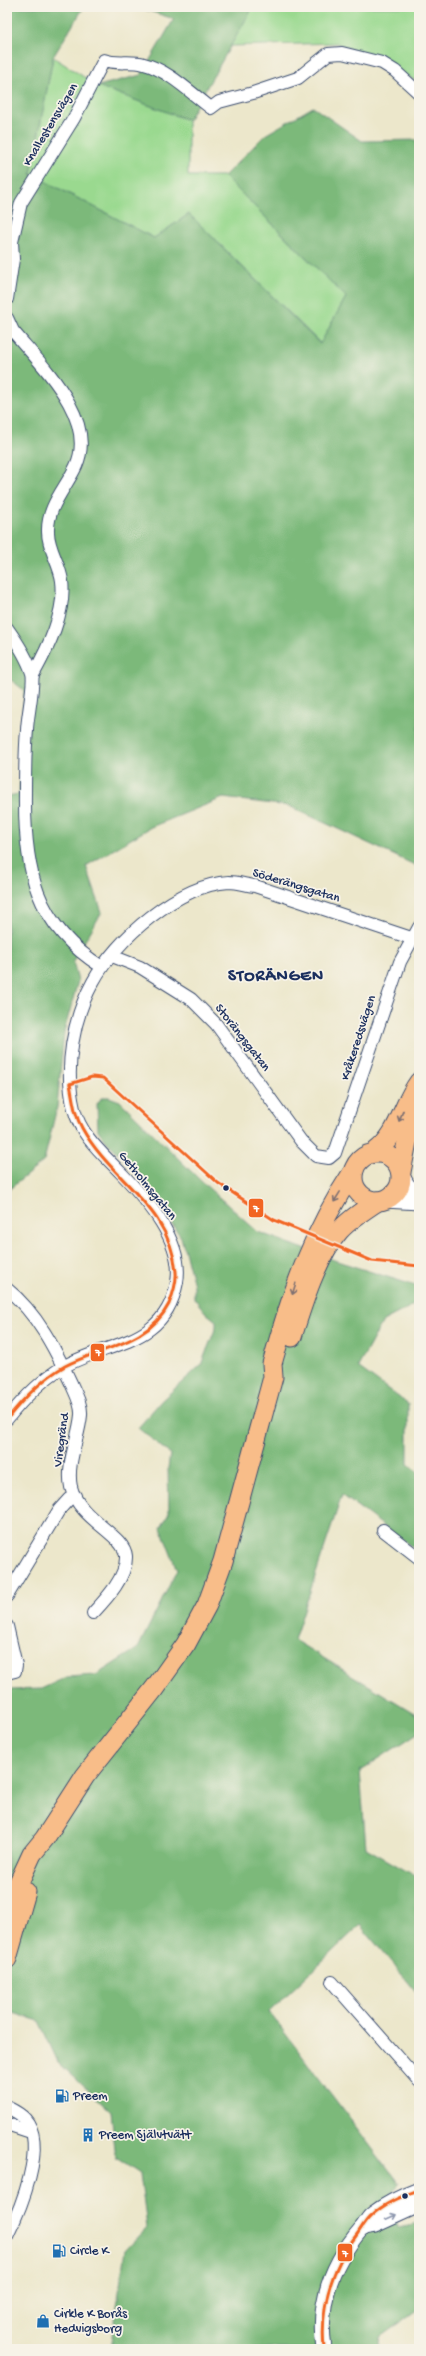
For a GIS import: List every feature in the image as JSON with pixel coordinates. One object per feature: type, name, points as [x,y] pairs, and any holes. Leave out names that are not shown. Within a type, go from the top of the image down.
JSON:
[{"type":"main road","points":[[7,1908],[32,1854],[45,1838],[85,1776],[154,1689],[186,1644],[207,1605],[223,1561],[273,1378],[272,1364],[296,1280],[321,1224],[354,1170],[362,1158],[375,1152],[391,1138],[408,1097],[419,1082]]},
{"type":"main road","points":[[273,1378],[283,1366],[310,1286],[338,1232],[349,1221],[397,1190],[407,1142],[419,1110]]},
{"type":"main road","points":[[375,1152],[392,1157],[401,1174]]},
{"type":"main road","points":[[354,1170],[353,1182],[358,1192],[367,1198],[381,1200]]},
{"type":"main road","points":[[7,1959],[19,1912],[40,1857],[45,1838]]},
{"type":"street","name":"Knallestensvägen","points":[[7,299],[13,258],[12,242],[21,202],[74,118],[104,60],[112,63],[130,62],[145,64],[165,74],[211,108],[219,102],[253,93],[298,78],[328,54],[342,54],[382,63],[395,71],[419,93]]},
{"type":"street","points":[[7,318],[13,331],[67,399],[80,428],[80,449],[76,465],[53,506],[48,532],[51,548],[62,580],[62,598],[47,649],[33,675],[26,731],[24,831],[28,860],[33,883],[45,912],[56,928],[69,943],[102,967]]},
{"type":"street","points":[[7,628],[23,651],[33,675]]},
{"type":"street","name":"Söderängsgatan","points":[[102,967],[139,928],[161,909],[184,895],[228,882],[255,886],[411,938]]},
{"type":"street","name":"Kråkeredsvägen","points":[[329,1158],[335,1153],[400,962],[411,938],[419,927]]},
{"type":"street","name":"Storängsgatan","points":[[112,956],[140,967],[191,999],[216,1024],[301,1141],[316,1156],[329,1158]]},
{"type":"street","name":"Getholmsgatan","points":[[7,1419],[26,1396],[63,1367],[90,1354],[126,1343],[142,1336],[162,1318],[168,1308],[177,1282],[176,1253],[168,1235],[140,1195],[84,1132],[74,1110],[70,1066],[74,1040],[87,993],[102,967]]},
{"type":"street","points":[[401,1174],[407,1185],[419,1195]]},
{"type":"street","points":[[381,1200],[419,1202]]},
{"type":"street","name":"Viregränd","points":[[7,1289],[20,1299],[44,1331],[63,1367],[80,1408],[71,1474],[71,1487],[75,1496]]},
{"type":"street","points":[[7,1596],[59,1510],[69,1499],[75,1496],[86,1513],[118,1540],[125,1550],[125,1565],[122,1574],[93,1613]]},
{"type":"street","points":[[383,1530],[419,1558]]},
{"type":"street","points":[[7,1626],[16,1665],[15,1671],[7,1673]]},
{"type":"street","points":[[332,1982],[419,2081]]},
{"type":"street","points":[[7,2107],[25,2118],[30,2126],[34,2153],[29,2181],[23,2200],[7,2236]]},
{"type":"street","points":[[7,2124],[31,2132]]},
{"type":"street","points":[[324,2349],[321,2321],[328,2286],[340,2256],[372,2215],[386,2205],[419,2190]]},
{"type":"street","points":[[363,2227],[375,2225],[419,2205]]},
{"type":"green space","points":[[7,7],[84,7],[53,57],[31,174],[154,238],[189,214],[320,344],[346,297],[224,176],[265,135],[313,107],[362,141],[419,140],[419,867],[289,806],[223,798],[151,827],[86,866],[102,912],[73,961],[78,981],[64,1032],[57,1107],[44,1161],[7,1191],[7,796],[19,794],[24,690],[7,677]]},
{"type":"green space","points":[[137,7],[253,7],[188,120],[98,86],[141,75],[174,19]]},
{"type":"green space","points":[[253,7],[419,7],[419,82],[337,43],[230,46]]},
{"type":"green space","points":[[53,57],[98,86],[188,120],[188,176],[224,176],[346,297],[321,344],[189,214],[154,238],[31,174]]},
{"type":"green space","points":[[102,1097],[109,1097],[120,1101],[202,1182],[258,1232],[337,1261],[419,1287],[419,1302],[383,1321],[358,1367],[408,1404],[408,1464],[419,1473],[419,1552],[342,1495],[294,1640],[419,1716],[419,1732],[360,1771],[366,1848],[419,1878],[419,1995],[360,1925],[269,2012],[399,2184],[391,2196],[398,2227],[419,2223],[419,2309],[380,2337],[378,2349],[111,2349],[125,2250],[147,2227],[140,2174],[116,2158],[111,2112],[58,2062],[39,2021],[7,2011],[7,1690],[41,1689],[67,1677],[96,1675],[138,1648],[177,1570],[161,1528],[169,1513],[168,1468],[170,1454],[138,1428],[161,1401],[201,1365],[216,1327],[216,1321],[206,1313],[194,1298],[194,1285],[181,1237],[156,1201],[142,1176],[107,1142],[98,1130],[97,1104]]},
{"type":"transit line","name":"7","points":[[70,1084],[92,1077],[103,1078],[218,1183],[274,1220],[372,1261],[419,1266]]},
{"type":"transit line","name":"7","points":[[7,1419],[33,1390],[57,1371],[65,1366],[136,1337],[149,1328],[160,1318],[169,1304],[175,1284],[176,1272],[171,1249],[163,1229],[138,1195],[94,1147],[79,1123],[75,1112],[70,1084]]},
{"type":"transit line","name":"7","points":[[324,2349],[324,2317],[329,2288],[334,2273],[349,2246],[369,2218],[376,2211],[394,2200],[419,2190]]},
{"type":"place","name":"Preem","points":[[62,2096]]},
{"type":"place","name":"Preem Självtvätt","points":[[88,2135]]},
{"type":"place","name":"Circle K","points":[[59,2251]]},
{"type":"place","name":"Cirkle K Borås Hedvigsborg","points":[[43,2321]]},
{"type":"district","name":"STORÄNGEN","points":[[276,977]]}]
